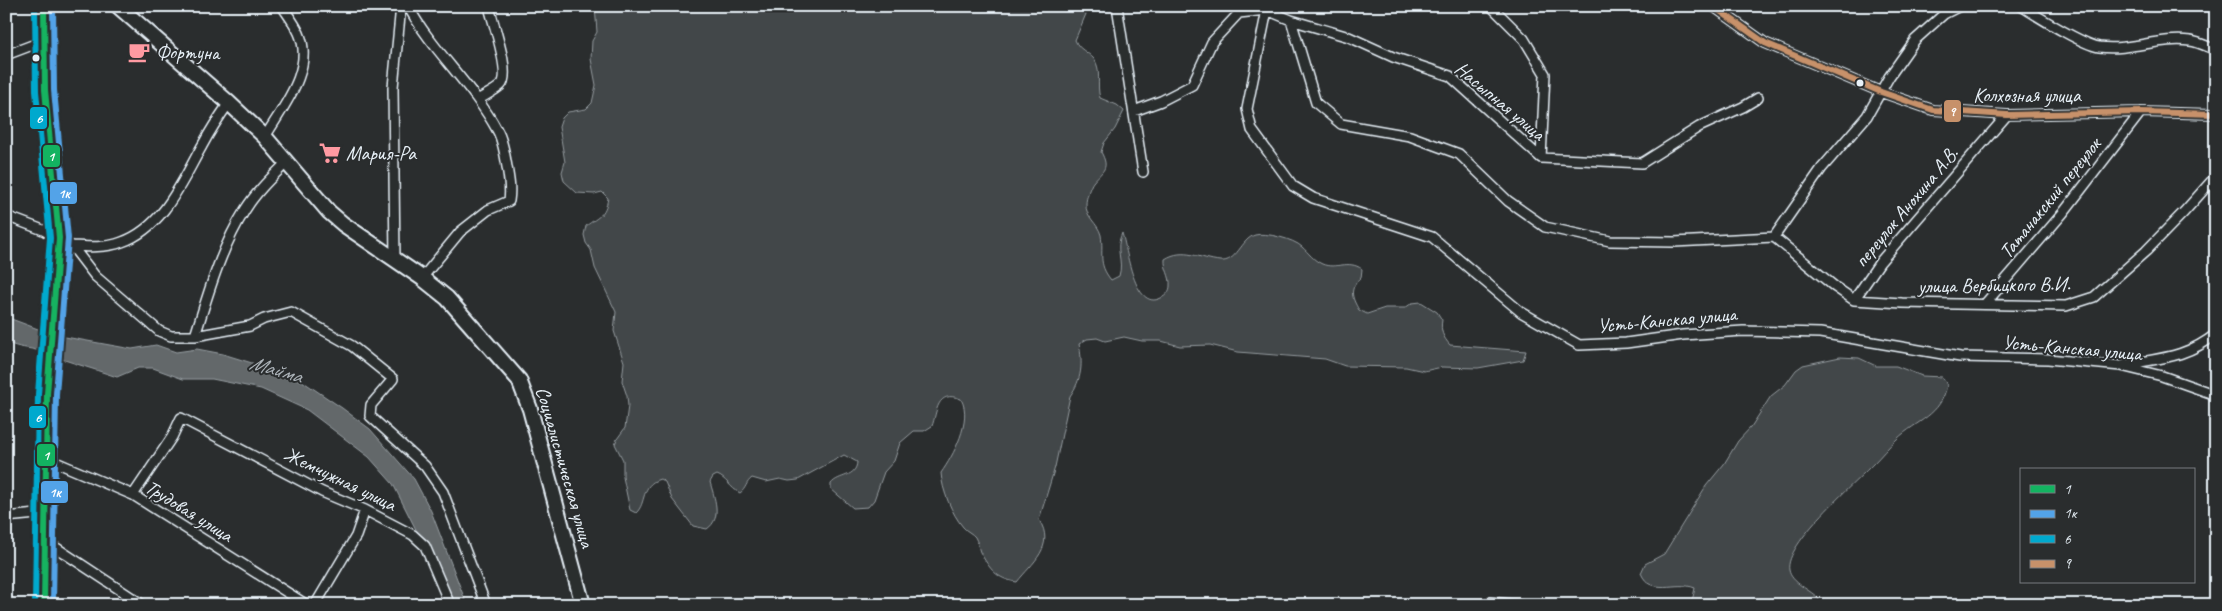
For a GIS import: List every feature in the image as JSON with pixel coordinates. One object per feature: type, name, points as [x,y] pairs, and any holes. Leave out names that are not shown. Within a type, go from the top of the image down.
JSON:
[{"type":"main road","name":"Социалистическая улица","points":[[118,6],[265,137],[329,212],[447,298],[519,380],[530,409],[583,605]]},
{"type":"street","points":[[44,6],[45,90],[59,238],[49,366],[44,605]]},
{"type":"street","points":[[265,137],[299,76],[303,62],[304,52],[299,34],[282,6]]},
{"type":"street","points":[[395,261],[393,87],[401,6]]},
{"type":"street","points":[[408,6],[417,23],[478,100],[498,131],[506,157],[511,189],[509,201],[488,210],[460,232],[422,278]]},
{"type":"street","points":[[478,100],[502,85],[505,76],[488,6]]},
{"type":"street","points":[[1117,6],[1143,172]]},
{"type":"street","points":[[1491,6],[1524,39],[1545,74],[1541,158],[1642,162],[1699,127],[1758,98]]},
{"type":"street","name":"Колхозная улица","points":[[1713,6],[1765,43],[1880,92],[1932,110],[2007,114],[2141,112],[2216,114]]},
{"type":"street","points":[[1291,20],[1316,103],[1341,124],[1410,136],[1459,154],[1508,201],[1545,227],[1610,241],[1674,242],[1774,237],[1822,168],[1867,116],[1880,92],[1915,40],[1944,10],[1960,6]]},
{"type":"street","points":[[2022,6],[2055,27],[2097,47],[2128,48],[2156,42],[2190,41],[2216,50]]},
{"type":"street","name":"Насыпная улица","points":[[1134,111],[1161,101],[1192,85],[1212,42],[1239,13],[1267,10],[1291,20],[1349,37],[1393,57],[1450,76],[1541,158]]},
{"type":"street","name":"Усть-Канская улица","points":[[1267,10],[1246,109],[1252,130],[1293,186],[1314,198],[1432,237],[1521,312],[1579,344],[1626,343],[1683,335],[1743,330],[1820,333],[1960,357],[2048,359],[2121,366],[2162,376],[2216,395]]},
{"type":"street","points":[[398,28],[405,23],[417,23]]},
{"type":"street","points":[[6,55],[43,41]]},
{"type":"street","points":[[72,246],[97,247],[123,242],[143,230],[160,216],[176,194],[208,134],[229,103]]},
{"type":"street","name":"Татанакский переулок","points":[[1985,304],[2057,220],[2141,112]]},
{"type":"street","name":"переулок Анохина А.В.","points":[[1854,300],[1880,262],[2007,114]]},
{"type":"street","points":[[195,336],[213,279],[244,210],[261,188],[286,163]]},
{"type":"street","name":"улица Вербицкого В.И.","points":[[1774,237],[1835,288],[1854,300],[1902,303],[2066,306],[2094,297],[2146,251],[2216,176]]},
{"type":"street","points":[[6,216],[59,238],[72,246],[95,276],[159,331],[171,336],[195,336],[250,326],[264,319],[291,312],[352,346],[393,379],[371,406],[370,416],[424,466],[443,492],[486,605]]},
{"type":"street","points":[[2121,366],[2185,353],[2203,344],[2216,334]]},
{"type":"street","name":"Жемчужная улица","points":[[133,495],[172,437],[181,418],[322,492],[365,510],[413,535],[425,546],[450,605]]},
{"type":"street","name":"Трудовая улица","points":[[46,458],[133,495],[308,605]]},
{"type":"street","points":[[316,605],[356,536],[365,510]]},
{"type":"street","points":[[6,518],[47,513]]},
{"type":"street","points":[[46,541],[143,605]]},
{"type":"street","points":[[1482,605],[1490,602],[1520,605]]},
{"type":"shaded area","points":[[595,6],[1086,6],[1086,14],[1075,40],[1096,63],[1100,98],[1117,105],[1124,111],[1115,129],[1104,143],[1101,152],[1105,166],[1092,184],[1086,201],[1086,209],[1101,235],[1102,263],[1111,280],[1119,276],[1119,245],[1122,233],[1129,264],[1138,288],[1144,296],[1152,300],[1163,297],[1169,290],[1170,279],[1165,259],[1185,254],[1226,261],[1235,255],[1250,237],[1260,234],[1272,235],[1298,244],[1327,266],[1352,265],[1362,269],[1361,278],[1354,285],[1352,293],[1359,310],[1367,314],[1385,308],[1405,308],[1412,303],[1421,302],[1437,312],[1442,320],[1443,334],[1450,345],[1526,351],[1523,360],[1478,368],[1442,367],[1424,371],[1406,367],[1345,366],[1325,359],[1238,352],[1210,345],[1180,346],[1161,341],[1142,341],[1124,337],[1105,341],[1097,338],[1087,339],[1079,344],[1081,365],[1079,377],[1070,396],[1055,467],[1039,520],[1044,529],[1045,538],[1043,546],[1035,561],[1017,582],[1010,581],[994,572],[980,552],[975,537],[964,528],[951,509],[941,473],[956,448],[965,417],[961,399],[953,397],[947,397],[939,404],[932,426],[924,431],[914,431],[900,443],[894,461],[884,472],[874,500],[868,507],[853,508],[831,489],[831,484],[834,481],[854,471],[856,467],[857,462],[844,455],[798,480],[780,479],[766,482],[752,478],[740,493],[720,476],[713,477],[710,482],[716,513],[715,519],[707,529],[693,526],[672,499],[665,482],[660,479],[649,485],[642,504],[636,513],[630,510],[623,477],[623,460],[615,444],[625,428],[628,406],[622,381],[624,362],[614,331],[616,312],[595,268],[591,250],[586,243],[584,235],[586,226],[605,209],[608,198],[602,192],[594,194],[577,193],[564,181],[562,172],[565,162],[559,127],[562,118],[568,112],[586,109],[592,103],[596,85],[591,59],[592,41],[597,32]]},
{"type":"shaded area","points":[[6,317],[54,335],[132,349],[156,345],[176,352],[197,349],[223,354],[302,381],[370,429],[414,479],[431,511],[467,605],[454,605],[393,484],[369,457],[307,410],[261,389],[212,379],[183,379],[153,368],[138,368],[117,377],[35,350],[16,346],[6,342]]},
{"type":"shaded area","points":[[1840,357],[1859,358],[1876,366],[1896,366],[1922,376],[1942,377],[1947,385],[1944,395],[1934,411],[1894,442],[1822,514],[1797,545],[1790,559],[1789,570],[1797,583],[1819,599],[1818,605],[1687,605],[1693,597],[1695,588],[1688,586],[1657,586],[1645,580],[1641,573],[1645,564],[1664,554],[1706,486],[1724,464],[1738,441],[1751,427],[1771,396],[1785,385],[1796,370],[1803,365]]},
{"type":"transit line","name":"6","points":[[35,6],[36,91],[50,238],[38,394],[35,605]]},
{"type":"transit line","name":"1","points":[[44,6],[45,90],[59,238],[47,394],[44,605]]},
{"type":"transit line","name":"1к","points":[[53,6],[54,90],[68,238],[56,394],[53,605]]},
{"type":"transit line","name":"9","points":[[1713,6],[1765,43],[1881,92],[1933,110],[2007,115],[2141,112],[2216,114]]},
{"type":"place","name":"Фортуна","points":[[139,52]]},
{"type":"place","name":"Мария-Ра","points":[[330,153]]},
{"type":"water label","name":"Майма","points":[[276,369]]}]
